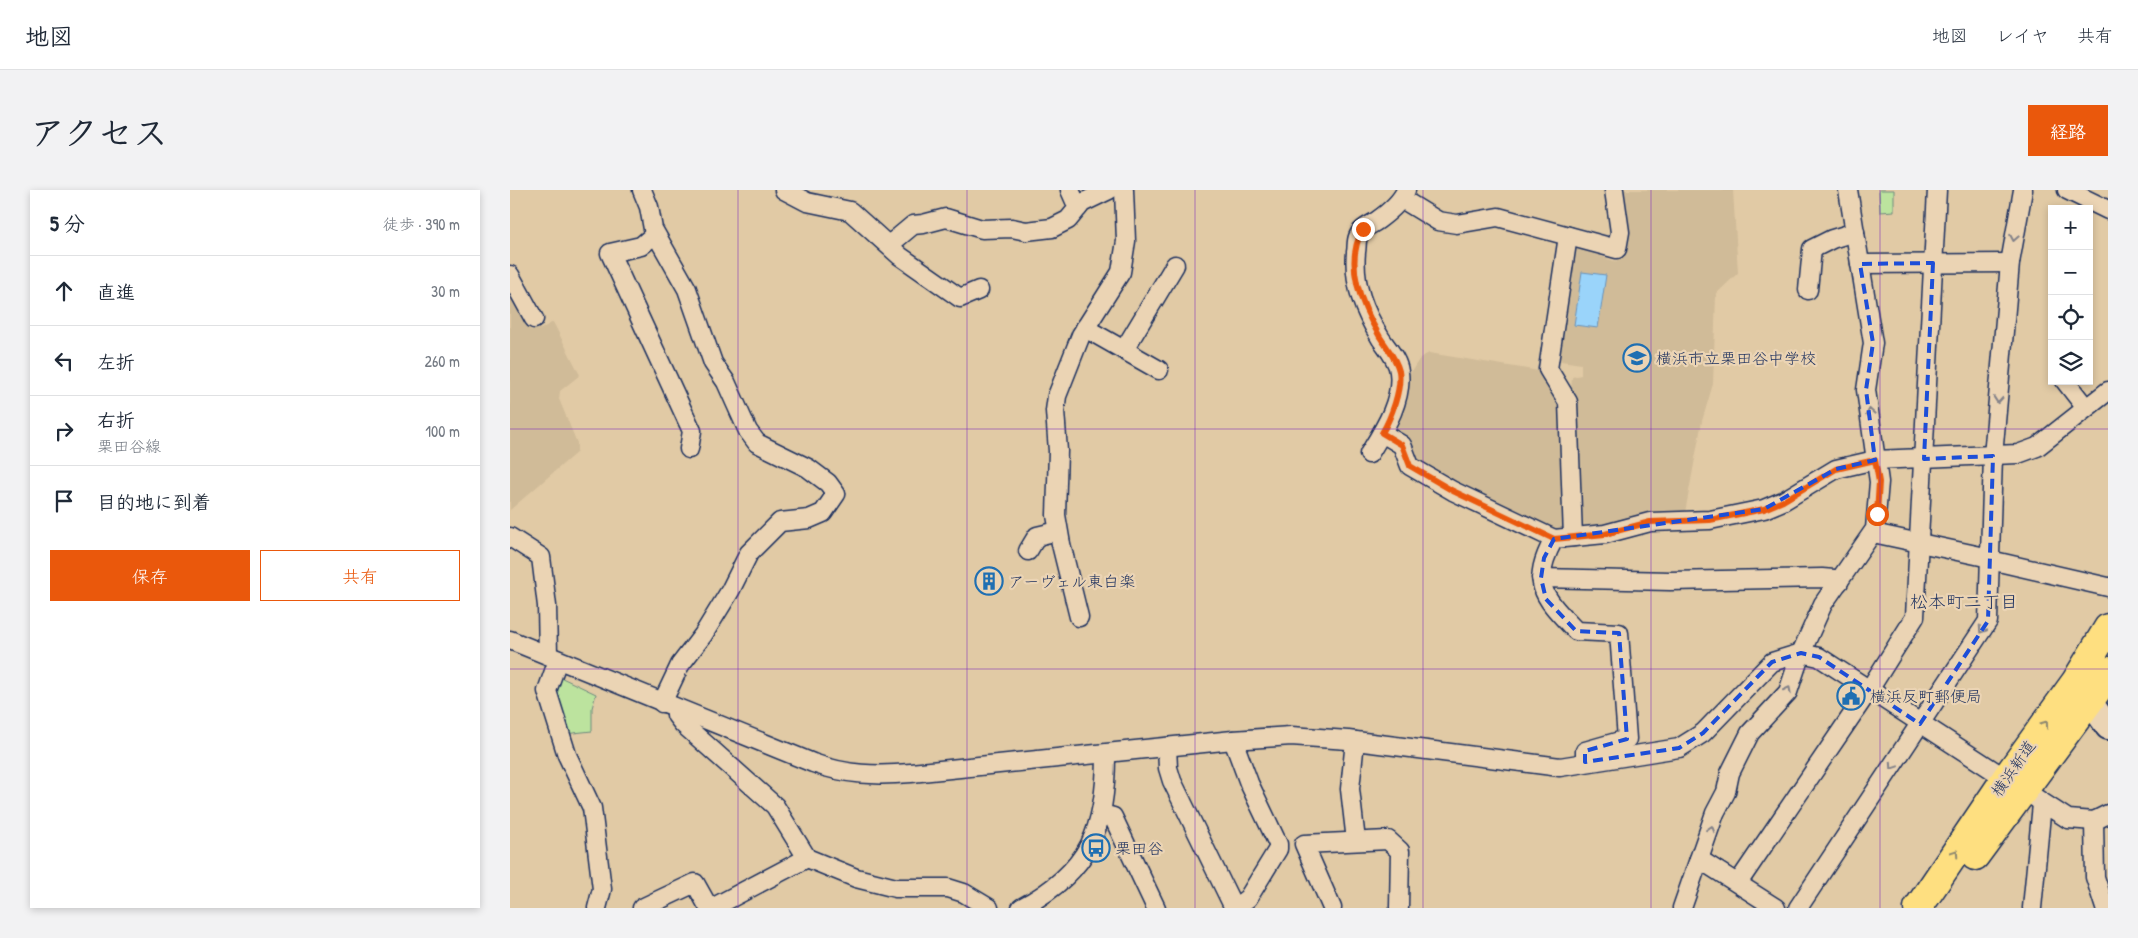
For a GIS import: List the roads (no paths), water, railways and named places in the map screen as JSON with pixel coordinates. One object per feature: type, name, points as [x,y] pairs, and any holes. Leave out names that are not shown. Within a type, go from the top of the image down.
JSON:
[{"type":"highway","name":"横浜新道","points":[[1938,908],[2023,790],[2094,685],[2108,628]]},
{"type":"highway","name":"横浜新道","points":[[1918,908],[2023,790]]},
{"type":"street","points":[[642,190],[655,234],[687,289],[713,363],[726,382],[748,432],[756,442],[808,468],[822,478],[836,494],[823,513],[809,519],[780,522],[749,553],[730,591],[703,635],[680,665],[669,706]]},
{"type":"street","points":[[784,190],[807,202],[850,211],[900,256],[960,298],[979,290]]},
{"type":"street","points":[[1070,190],[1078,208]]},
{"type":"street","points":[[889,245],[913,224],[923,224],[946,218],[982,229],[1052,228],[1068,220],[1082,203],[1109,190]]},
{"type":"street","points":[[1079,618],[1058,531],[1056,515],[1057,396],[1086,328],[1121,272],[1126,241],[1124,190]]},
{"type":"street","points":[[1369,454],[1382,433],[1394,404],[1399,373],[1396,361],[1368,315],[1357,288],[1354,270],[1357,239],[1363,229],[1377,221],[1404,194],[1438,221],[1457,224],[1498,217],[1617,249],[1620,232],[1614,190]]},
{"type":"street","points":[[1682,908],[1715,813],[1726,792],[1730,773],[1750,733],[1788,692],[1801,653],[1823,604],[1873,533],[1877,514],[1879,482],[1875,460],[1874,435],[1866,390],[1873,343],[1848,190]]},
{"type":"street","points":[[1738,883],[1869,690],[1915,617],[1937,190]]},
{"type":"street","points":[[1798,908],[1988,621],[1993,456],[2010,263],[2023,190]]},
{"type":"street","points":[[2067,190],[2088,204],[2108,210]]},
{"type":"street","points":[[1808,290],[1812,249],[1832,239],[1855,232]]},
{"type":"street","points":[[655,234],[641,246],[610,253],[692,431],[689,449]]},
{"type":"street","points":[[1568,236],[1548,369],[1568,402],[1573,537]]},
{"type":"street","points":[[1860,264],[2010,263]]},
{"type":"street","points":[[1124,350],[1175,265]]},
{"type":"street","points":[[510,275],[534,319]]},
{"type":"street","points":[[1086,328],[1159,370]]},
{"type":"street","points":[[2068,385],[2086,408]]},
{"type":"street","points":[[1382,433],[1402,445],[1410,466],[1453,491],[1554,539],[1605,534],[1650,522],[1710,520],[1764,509],[1790,497],[1836,469],[1875,460],[2018,454],[2037,447],[2108,391]]},
{"type":"street","points":[[1028,551],[1037,536],[1058,531]]},
{"type":"street","points":[[1873,533],[2108,587]]},
{"type":"street","points":[[510,537],[541,558],[553,658],[546,691],[567,755],[592,808],[602,889],[597,908]]},
{"type":"street","points":[[1554,539],[1544,558],[1541,578],[1546,599],[1576,630],[1619,633],[1627,739],[1584,751],[1585,762]]},
{"type":"street","points":[[1541,578],[1670,581],[1822,578],[1834,579],[1839,582]]},
{"type":"street","points":[[510,640],[813,764],[834,771],[859,775],[911,773],[1232,740],[1291,736],[1355,741],[1560,767],[1678,748],[1703,733],[1772,662],[1801,653],[1819,657],[2068,819],[2101,818],[2095,877],[2105,908]]},
{"type":"street","points":[[2094,685],[2108,728]]},
{"type":"street","points":[[669,706],[682,724],[775,806],[807,858],[856,878],[896,888],[948,888],[964,893],[989,908]]},
{"type":"street","points":[[1232,740],[1291,845],[1332,908]]},
{"type":"street","points":[[1355,741],[1350,789],[1356,840]]},
{"type":"street","points":[[1167,747],[1168,768],[1172,781],[1235,908],[1248,898],[1291,845],[1356,840],[1388,840],[1400,851],[1398,908]]},
{"type":"street","points":[[1021,908],[1068,877],[1076,868],[1102,814],[1106,783],[1106,754]]},
{"type":"street","points":[[2023,790],[2032,908]]},
{"type":"street","points":[[1102,814],[1113,817],[1156,908]]},
{"type":"street","points":[[642,908],[695,883],[710,908],[807,858]]},
{"type":"street","points":[[1699,859],[1776,908]]},
{"type":"water","points":[[1582,272],[1606,275],[1598,328],[1574,325]]},
{"type":"place","name":"横浜市立栗田谷中学校","points":[[1637,358]]},
{"type":"place","name":"アーヴェル東白楽","points":[[989,581]]},
{"type":"place","name":"横浜反町郵便局","points":[[1851,696]]},
{"type":"place","name":"栗田谷","points":[[1096,848]]},
{"type":"district","name":"松本町二丁目","points":[[1964,601]]}]
